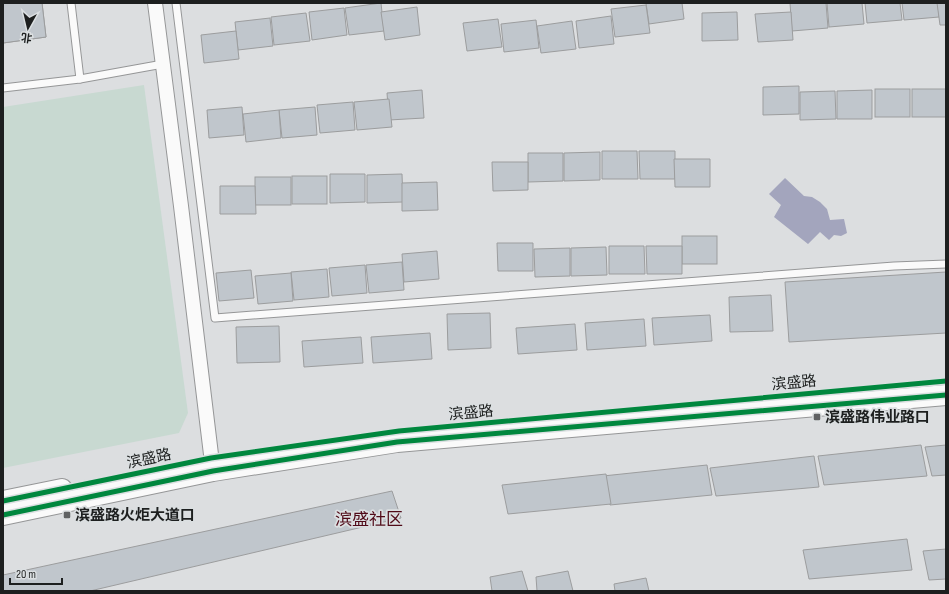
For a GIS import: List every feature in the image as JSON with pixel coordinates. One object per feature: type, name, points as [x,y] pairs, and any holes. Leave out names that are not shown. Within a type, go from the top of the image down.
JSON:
[{"type":"main road","name":"滨盛路","points":[[3,501],[399,431],[946,381]]},
{"type":"main road","name":"滨盛路","points":[[3,515],[212,465],[398,442],[946,395]]},
{"type":"street","points":[[155,3],[212,465]]},
{"type":"lane","points":[[71,3],[80,79]]},
{"type":"lane","points":[[176,3],[215,318],[894,266],[946,264]]},
{"type":"lane","points":[[3,88],[80,79],[163,64]]},
{"type":"shaded area","points":[[144,85],[188,413],[179,433],[3,468],[3,107]]},
{"type":"water","points":[[785,178],[804,196],[812,197],[820,202],[827,209],[830,220],[844,219],[847,233],[841,236],[834,235],[829,240],[820,232],[808,244],[774,217],[781,205],[769,194]]},
{"type":"building","points":[[3,3],[42,3],[46,37],[3,43]]},
{"type":"building","points":[[3,3],[42,3],[46,37],[3,43]]},
{"type":"building","points":[[381,3],[384,31],[349,35],[345,8]]},
{"type":"building","points":[[646,3],[682,3],[684,19],[649,24]]},
{"type":"building","points":[[790,3],[826,3],[828,28],[792,31]]},
{"type":"building","points":[[827,3],[862,3],[864,24],[829,27]]},
{"type":"building","points":[[865,3],[900,3],[902,20],[867,23]]},
{"type":"building","points":[[902,3],[938,3],[939,17],[904,20]]},
{"type":"building","points":[[937,3],[946,3],[946,25],[940,25]]},
{"type":"building","points":[[646,5],[650,33],[615,37],[611,9]]},
{"type":"building","points":[[417,7],[420,35],[385,40],[381,12]]},
{"type":"building","points":[[344,8],[347,35],[312,40],[309,12]]},
{"type":"building","points":[[737,12],[738,40],[702,41],[702,13]]},
{"type":"building","points":[[791,12],[793,40],[758,42],[755,14]]},
{"type":"building","points":[[306,13],[310,41],[274,45],[271,17]]},
{"type":"building","points":[[611,16],[614,44],[579,48],[576,21]]},
{"type":"building","points":[[270,18],[273,46],[238,50],[235,22]]},
{"type":"building","points":[[498,19],[502,47],[467,51],[463,23]]},
{"type":"building","points":[[536,20],[539,48],[504,52],[501,24]]},
{"type":"building","points":[[572,21],[576,49],[541,53],[537,26]]},
{"type":"building","points":[[236,31],[239,59],[204,63],[201,35]]},
{"type":"building","points":[[799,86],[799,114],[763,115],[763,87]]},
{"type":"building","points":[[875,89],[910,89],[910,117],[875,117]]},
{"type":"building","points":[[912,89],[946,89],[946,117],[912,117]]},
{"type":"building","points":[[422,90],[424,118],[389,120],[387,93]]},
{"type":"building","points":[[872,90],[872,119],[837,119],[837,91]]},
{"type":"building","points":[[835,91],[836,119],[800,120],[800,92]]},
{"type":"building","points":[[389,99],[392,127],[357,130],[354,102]]},
{"type":"building","points":[[353,102],[355,130],[320,133],[317,105]]},
{"type":"building","points":[[242,107],[244,135],[209,138],[207,110]]},
{"type":"building","points":[[315,107],[317,135],[282,138],[279,110]]},
{"type":"building","points":[[279,110],[281,138],[246,142],[243,114]]},
{"type":"building","points":[[602,151],[637,151],[638,179],[602,179]]},
{"type":"building","points":[[639,151],[675,151],[675,179],[640,179]]},
{"type":"building","points":[[600,152],[600,180],[564,181],[564,153]]},
{"type":"building","points":[[528,153],[563,153],[563,181],[528,182]]},
{"type":"building","points":[[674,159],[710,159],[710,187],[675,187]]},
{"type":"building","points":[[492,162],[528,162],[528,190],[493,191]]},
{"type":"building","points":[[330,174],[365,174],[365,202],[330,203]]},
{"type":"building","points":[[402,174],[403,202],[367,203],[367,175]]},
{"type":"building","points":[[292,176],[327,176],[327,204],[292,204]]},
{"type":"building","points":[[255,177],[291,177],[291,205],[255,205]]},
{"type":"building","points":[[437,182],[438,210],[402,211],[402,183]]},
{"type":"building","points":[[220,186],[255,186],[256,214],[220,214]]},
{"type":"building","points":[[682,236],[717,236],[717,264],[682,264]]},
{"type":"building","points":[[497,243],[533,243],[533,271],[498,271]]},
{"type":"building","points":[[609,246],[644,246],[645,274],[609,274]]},
{"type":"building","points":[[646,246],[682,246],[682,274],[647,274]]},
{"type":"building","points":[[606,247],[607,275],[571,276],[571,248]]},
{"type":"building","points":[[570,248],[570,276],[535,277],[534,249]]},
{"type":"building","points":[[437,251],[439,279],[404,282],[402,254]]},
{"type":"building","points":[[402,262],[404,290],[369,293],[366,265]]},
{"type":"building","points":[[365,265],[367,293],[332,296],[329,268]]},
{"type":"building","points":[[327,269],[329,297],[294,300],[291,272]]},
{"type":"building","points":[[251,270],[254,298],[219,301],[216,273]]},
{"type":"building","points":[[946,272],[946,333],[789,342],[785,282]]},
{"type":"building","points":[[291,273],[293,301],[258,304],[255,276]]},
{"type":"building","points":[[771,295],[773,331],[730,332],[729,297]]},
{"type":"building","points":[[490,313],[491,348],[448,350],[447,314]]},
{"type":"building","points":[[710,315],[712,341],[654,345],[652,318]]},
{"type":"building","points":[[644,319],[646,346],[587,350],[585,323]]},
{"type":"building","points":[[575,324],[577,350],[518,354],[516,328]]},
{"type":"building","points":[[279,326],[280,362],[237,363],[236,327]]},
{"type":"building","points":[[430,333],[432,359],[373,363],[371,337]]},
{"type":"building","points":[[361,337],[363,363],[304,367],[302,341]]},
{"type":"building","points":[[921,445],[927,476],[824,485],[818,456]]},
{"type":"building","points":[[946,445],[946,475],[932,476],[925,447]]},
{"type":"building","points":[[814,456],[819,487],[716,496],[710,468]]},
{"type":"building","points":[[707,465],[712,495],[610,505],[603,476]]},
{"type":"building","points":[[606,474],[611,504],[508,514],[502,485]]},
{"type":"building","points":[[392,491],[401,518],[90,591],[3,591],[3,575]]},
{"type":"building","points":[[907,539],[912,570],[809,579],[803,550]]},
{"type":"building","points":[[946,549],[946,579],[929,580],[923,551]]},
{"type":"building","points":[[522,571],[528,591],[492,591],[490,577]]},
{"type":"building","points":[[568,571],[573,591],[537,591],[536,577]]},
{"type":"building","points":[[646,578],[649,591],[615,591],[614,584]]},
{"type":"cycle path","points":[[3,501],[211,458],[399,431],[946,381]]},
{"type":"cycle path","points":[[3,515],[213,471],[397,442],[946,395]]},
{"type":"place","name":"滨盛路伟业路口","points":[[817,417]]},
{"type":"place","name":"滨盛路火炬大道口","points":[[67,515]]},
{"type":"district","name":"滨盛社区","points":[[369,520]]}]
